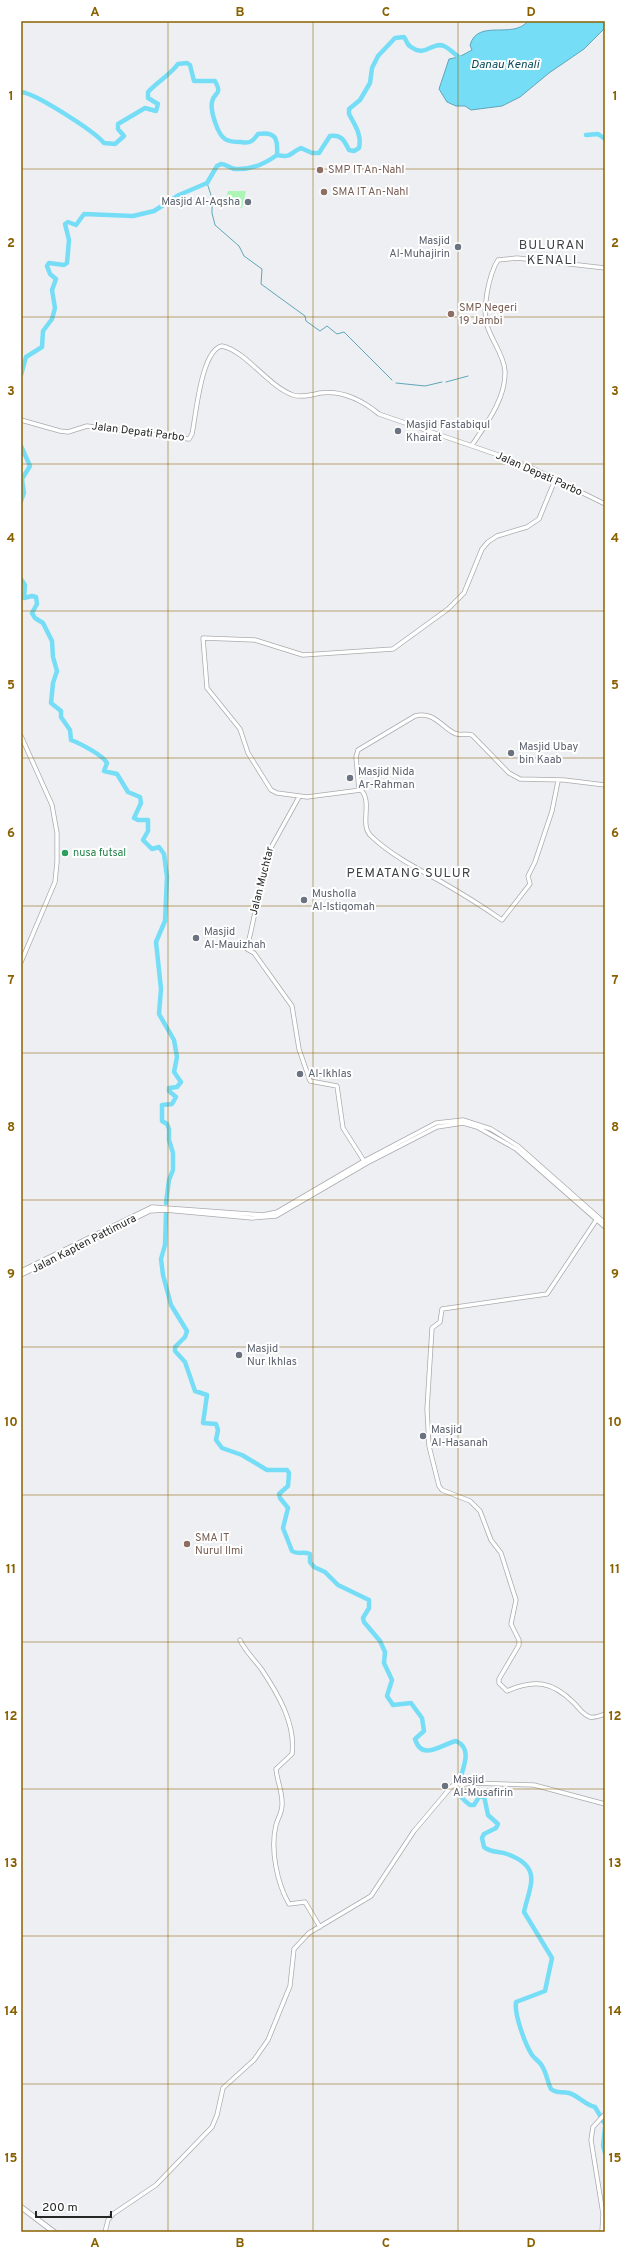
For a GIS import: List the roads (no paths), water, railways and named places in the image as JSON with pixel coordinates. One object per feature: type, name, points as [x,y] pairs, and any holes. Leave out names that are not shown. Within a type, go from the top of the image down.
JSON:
[{"type":"highway","points":[[21,2207],[54,2232]]},
{"type":"street","points":[[472,445],[493,412],[500,397],[504,380],[504,366],[486,320],[489,287],[493,268],[498,260],[517,258],[605,268]]},
{"type":"street","name":"Jalan Depati Parbo","points":[[21,420],[60,432],[68,432],[87,426],[189,439],[192,434],[195,421],[204,370],[213,352],[222,346],[236,354],[280,388],[293,396],[326,392],[347,395],[364,402],[379,414],[472,445],[530,468],[605,504]]},
{"type":"street","points":[[555,480],[539,520],[527,526],[497,536],[488,542],[482,549],[464,593],[448,609],[393,649],[303,655],[255,640],[203,638],[205,679],[208,691],[240,729],[248,753],[271,790],[277,793],[299,797],[359,790],[363,792],[366,800],[367,830],[370,836],[391,852],[479,904],[502,920],[530,884],[528,876],[535,862],[552,811],[558,781]]},
{"type":"street","points":[[359,790],[356,757],[358,750],[415,716],[421,715],[439,721],[455,734],[472,736],[505,769],[520,779],[605,785]]},
{"type":"street","points":[[21,736],[52,802],[57,838],[57,868],[55,882],[21,962]]},
{"type":"street","name":"Jalan Muchtar","points":[[299,797],[268,853],[247,949],[254,953],[292,1006],[300,1049],[310,1081],[337,1086],[343,1128],[364,1161]]},
{"type":"street","points":[[336,1179],[364,1161],[437,1127],[469,1122],[516,1149],[605,1223]]},
{"type":"street","points":[[336,1179],[382,1153]]},
{"type":"street","name":"Jalan Kapten Pattimura","points":[[21,1271],[147,1210],[183,1210],[270,1218],[284,1213],[336,1179]]},
{"type":"street","points":[[577,1199],[605,1227]]},
{"type":"street","points":[[597,1220],[547,1294],[444,1307],[441,1311],[440,1322],[432,1328],[427,1403],[431,1454],[439,1486],[442,1490],[470,1501],[480,1511],[491,1540],[501,1553],[516,1600],[511,1624],[519,1640],[519,1645],[499,1679],[499,1683],[506,1691],[538,1682],[568,1697],[589,1717],[595,1718],[605,1714]]},
{"type":"street","name":"Jalan Kapten Pattimura","points":[[21,1275],[114,1226]]},
{"type":"street","points":[[240,1640],[262,1670],[284,1707],[291,1735],[292,1754],[276,1768],[282,1802],[281,1815],[276,1827],[275,1856],[288,1902],[292,1905],[305,1902],[320,1927]]},
{"type":"street","points":[[105,2232],[110,2217],[156,2186],[212,2127],[217,2115],[223,2088],[254,2060],[273,2031],[290,1986],[293,1955],[296,1946],[309,1933],[371,1896],[411,1835],[453,1786],[463,1784],[534,1785],[605,1804]]},
{"type":"street","points":[[602,2232],[603,2214],[591,2140],[593,2127],[604,2115]]},
{"type":"water","name":"Danau Kenali","points":[[528,21],[605,21],[605,28],[584,49],[549,73],[520,97],[502,106],[471,110],[465,106],[456,106],[447,102],[439,89],[449,59],[459,57],[472,50],[470,45],[474,37],[480,33],[514,29],[522,26]]},
{"type":"waterway","points":[[21,375],[26,357],[42,347],[43,331],[52,319],[55,308],[52,290],[56,279],[50,274],[47,266],[49,263],[64,265],[67,263],[69,240],[65,224],[68,222],[76,225],[84,214],[133,216],[154,211],[179,195],[207,183],[217,166],[221,164],[234,169],[242,169],[258,165],[277,155],[286,156],[301,148],[312,153],[319,153],[330,136],[342,138],[349,150],[354,151],[359,148],[360,139],[349,114],[349,109],[360,100],[370,83],[372,68],[378,56],[395,38],[404,37],[410,46],[421,51],[440,45],[444,46],[459,57]]},
{"type":"waterway","points":[[21,92],[51,105],[89,130],[104,143],[115,144],[124,136],[118,129],[118,124],[145,108],[156,111],[158,104],[148,98],[148,92],[178,64],[187,63],[190,65],[194,81],[215,81],[218,91],[212,102],[212,111],[217,128],[222,137],[231,141],[247,143],[253,140],[258,134],[269,134],[275,137],[277,155]]},
{"type":"waterway","points":[[586,135],[598,134],[605,139]]},
{"type":"waterway","points":[[207,183],[212,198],[212,213],[215,225],[239,246],[244,256],[262,269],[261,284],[305,316],[306,321],[320,331],[327,326],[337,334],[344,332],[392,380]]},
{"type":"waterway","points":[[446,382],[468,376]]},
{"type":"waterway","points":[[396,383],[425,386],[442,382]]},
{"type":"waterway","points":[[21,446],[30,466],[22,479],[24,493],[21,501]]},
{"type":"waterway","points":[[21,579],[25,585],[24,598],[32,596],[36,597],[37,604],[32,613],[35,618],[43,623],[52,641],[53,657],[57,671],[53,683],[51,703],[61,711],[61,717],[70,730],[71,740],[85,746],[101,756],[107,763],[104,771],[117,774],[128,792],[140,797],[141,803],[134,818],[138,820],[148,820],[148,831],[143,840],[152,849],[159,847],[164,854],[167,877],[165,921],[156,942],[161,989],[159,1014],[174,1040],[177,1057],[174,1072],[181,1082],[177,1087],[169,1088],[169,1091],[176,1097],[172,1104],[162,1105],[162,1121],[167,1124],[169,1129],[169,1140],[173,1153],[173,1170],[169,1180],[166,1203]]},
{"type":"waterway","points":[[166,1213],[165,1245],[161,1259],[163,1275],[171,1305],[187,1331],[185,1337],[175,1347],[175,1351],[185,1362],[195,1391],[207,1395],[203,1423],[216,1424],[218,1430],[216,1440],[222,1448],[242,1455],[267,1470],[287,1470],[289,1473],[288,1486],[279,1494],[280,1498],[288,1508],[283,1528],[292,1551],[296,1553],[310,1554],[310,1562],[314,1567],[325,1572],[338,1585],[369,1600],[369,1608],[363,1618],[364,1622],[380,1641],[385,1652],[384,1663],[392,1680],[387,1696],[393,1705],[411,1703],[422,1718],[424,1731],[415,1739],[418,1746],[427,1751],[456,1741],[462,1745],[466,1757],[458,1785],[458,1791],[463,1799],[470,1805],[474,1805],[479,1797],[484,1796],[488,1815],[498,1824],[496,1828],[484,1834],[482,1838],[484,1847],[518,1859],[526,1865],[530,1871],[531,1885],[524,1912],[552,1958],[545,1991],[516,2002],[518,2021],[523,2037],[532,2055],[544,2069],[551,2089],[573,2094],[595,2107],[605,2124]]},
{"type":"waterway","points":[[605,2127],[603,2146],[605,2153]]},
{"type":"place","name":"SMP IT An-Nahl","points":[[320,170]]},
{"type":"place","name":"SMA IT An-Nahl","points":[[324,192]]},
{"type":"place","name":"Masjid Al-Aqsha","points":[[248,202]]},
{"type":"place","name":"Masjid Al-Muhajirin","points":[[458,247]]},
{"type":"place","name":"SMP Negeri 19 Jambi","points":[[451,314]]},
{"type":"place","name":"Masjid Fastabiqul Khairat","points":[[398,431]]},
{"type":"place","name":"Masjid Ubay bin Kaab","points":[[511,753]]},
{"type":"place","name":"Masjid Nida Ar-Rahman","points":[[350,778]]},
{"type":"place","name":"nusa futsal","points":[[65,853]]},
{"type":"place","name":"Musholla Al-Istiqomah","points":[[304,900]]},
{"type":"place","name":"Masjid Al-Mauizhah","points":[[196,938]]},
{"type":"place","name":"Al-Ikhlas","points":[[300,1074]]},
{"type":"place","name":"Masjid Nur Ikhlas","points":[[239,1355]]},
{"type":"place","name":"Masjid Al-Hasanah","points":[[423,1436]]},
{"type":"place","name":"SMA IT Nurul Ilmi","points":[[187,1544]]},
{"type":"place","name":"Masjid Al-Musafirin","points":[[445,1786]]},
{"type":"district","name":"BULURAN KENALI","points":[[552,254]]},
{"type":"district","name":"PEMATANG SULUR","points":[[409,874]]}]
